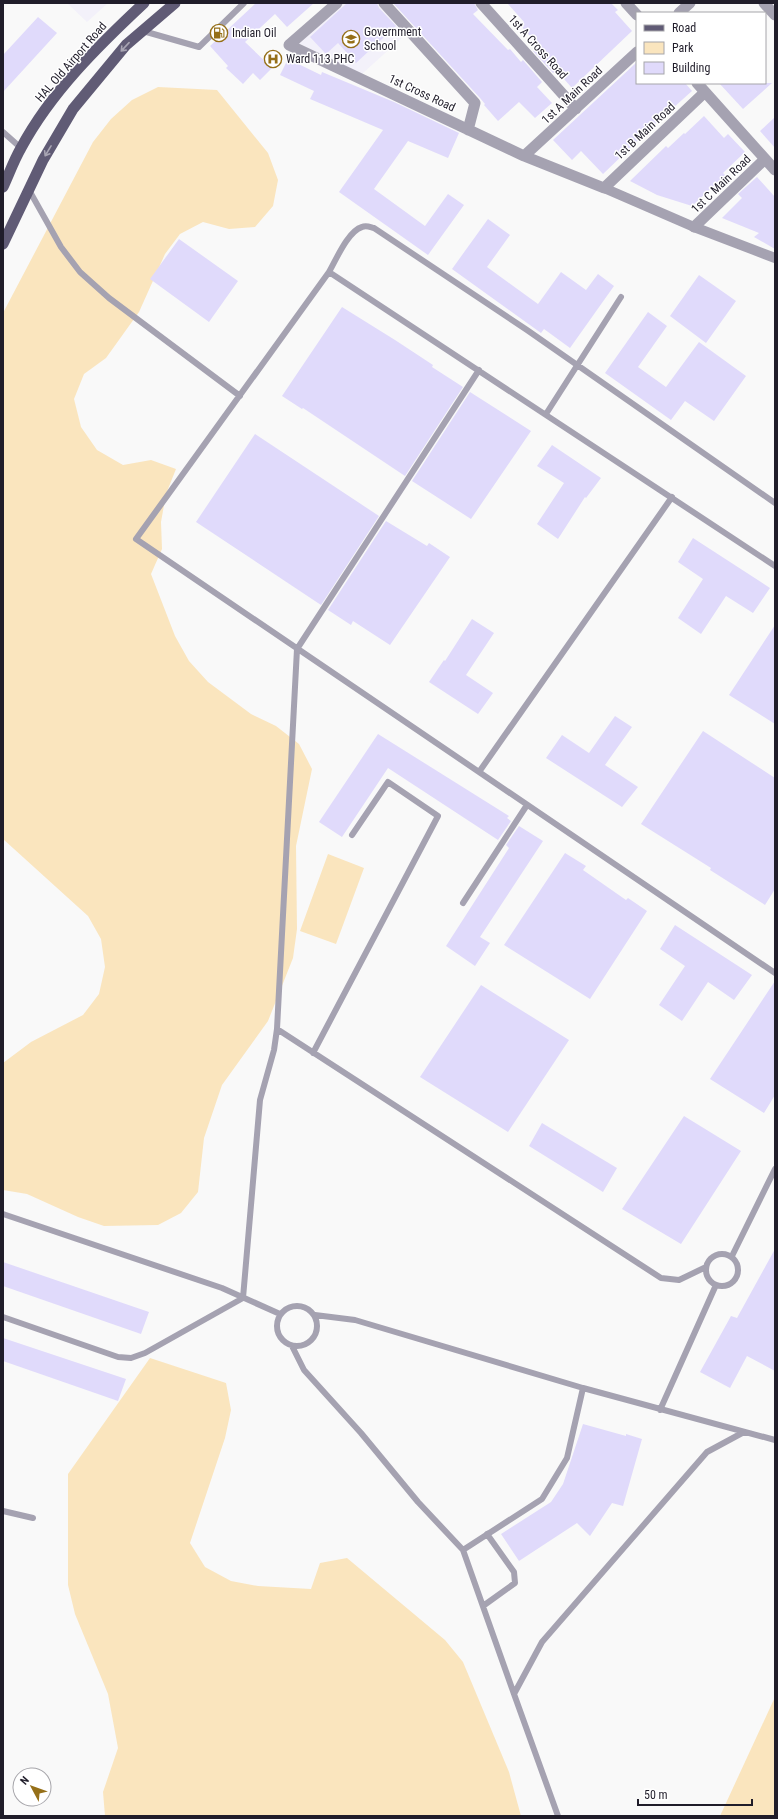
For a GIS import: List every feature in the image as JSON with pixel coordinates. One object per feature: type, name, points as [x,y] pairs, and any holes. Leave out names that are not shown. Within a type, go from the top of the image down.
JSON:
[{"type":"main road","name":"HAL Old Airport Road","points":[[3,187],[21,148],[53,99],[104,40],[144,3]]},
{"type":"main road","points":[[3,244],[43,160],[73,109],[126,45],[175,3]]},
{"type":"street","name":"1st Cross Road","points":[[337,3],[289,45],[524,156],[604,188]]},
{"type":"street","points":[[384,3],[475,103],[468,130]]},
{"type":"street","name":"1st A Cross Road","points":[[481,3],[576,108]]},
{"type":"street","points":[[626,3],[636,15]]},
{"type":"street","points":[[680,12],[690,3]]},
{"type":"street","points":[[764,3],[775,15]]},
{"type":"street","name":"1st A Main Road","points":[[524,156],[636,53]]},
{"type":"street","points":[[698,84],[775,170]]},
{"type":"street","name":"1st B Main Road","points":[[604,188],[705,92]]},
{"type":"street","name":"1st C Main Road","points":[[694,227],[765,159]]},
{"type":"street","points":[[604,188],[694,227],[775,258]]},
{"type":"lane","points":[[142,31],[199,47],[244,3]]},
{"type":"lane","points":[[3,132],[21,148]]},
{"type":"lane","points":[[29,190],[61,247],[80,272],[109,298],[240,396]]},
{"type":"lane","points":[[775,503],[577,365],[374,228],[364,226],[359,228],[347,240],[329,272],[136,538],[775,973]]},
{"type":"lane","points":[[329,272],[672,496],[775,566]]},
{"type":"lane","points":[[546,414],[620,297]]},
{"type":"lane","points":[[243,1298],[260,1100],[274,1050],[277,1029],[297,649],[479,370]]},
{"type":"lane","points":[[479,772],[672,496]]},
{"type":"lane","points":[[313,1053],[438,816],[388,782],[352,835]]},
{"type":"lane","points":[[463,903],[527,805]]},
{"type":"lane","points":[[277,1029],[661,1278],[680,1280],[706,1267]]},
{"type":"lane","points":[[732,1256],[775,1169]]},
{"type":"lane","points":[[3,1214],[222,1288],[280,1314]]},
{"type":"lane","points":[[721,1253],[732,1256],[738,1264],[738,1275],[735,1280],[727,1285],[716,1284],[708,1278],[706,1267],[708,1262],[716,1255],[721,1253]]},
{"type":"lane","points":[[660,1410],[716,1284]]},
{"type":"lane","points":[[3,1317],[118,1357],[131,1358],[145,1353],[243,1298]]},
{"type":"lane","points":[[315,1315],[317,1329],[311,1341],[305,1344],[292,1346],[286,1344],[277,1333],[277,1320],[280,1314],[285,1309],[298,1305],[304,1307],[315,1315],[355,1320],[583,1388],[775,1440]]},
{"type":"lane","points":[[292,1346],[304,1370],[360,1433],[418,1502],[463,1550],[558,1816]]},
{"type":"lane","points":[[463,1550],[542,1499],[567,1458],[583,1388]]},
{"type":"lane","points":[[514,1694],[542,1642],[707,1452],[744,1432]]},
{"type":"lane","points":[[3,1511],[33,1518]]},
{"type":"lane","points":[[483,1606],[515,1583],[514,1572],[487,1534]]},
{"type":"shaded area","points":[[67,3],[108,3],[87,22]]},
{"type":"shaded area","name":"Government School","points":[[343,3],[376,3],[405,35],[362,74],[298,43]]},
{"type":"green space","points":[[158,87],[217,90],[268,153],[278,180],[273,206],[255,227],[229,229],[203,222],[180,234],[165,254],[139,312],[106,358],[84,374],[74,399],[81,427],[97,450],[123,465],[151,460],[176,469],[166,494],[161,522],[162,549],[151,574],[175,636],[189,661],[208,682],[251,714],[276,726],[299,744],[312,769],[296,846],[297,929],[293,958],[268,1021],[222,1085],[204,1138],[198,1192],[181,1213],[158,1225],[104,1226],[78,1217],[27,1194],[3,1190],[3,1063],[31,1042],[83,1015],[99,994],[105,967],[101,939],[88,916],[3,839],[3,313],[93,142],[111,119],[132,100]]},
{"type":"green space","points":[[328,854],[364,868],[336,944],[300,931]]},
{"type":"green space","points":[[150,1358],[226,1383],[231,1410],[225,1438],[190,1543],[205,1567],[231,1581],[258,1586],[311,1589],[320,1563],[347,1558],[445,1640],[463,1662],[509,1772],[521,1816],[105,1816],[103,1792],[118,1748],[108,1694],[75,1614],[68,1585],[68,1474]]},
{"type":"green space","points":[[775,1697],[775,1816],[720,1816]]},
{"type":"building","points":[[256,3],[314,3],[287,27],[275,14],[245,42],[272,68],[260,80],[253,73],[243,84],[226,68],[228,66],[210,46]]},
{"type":"building","name":"Government School","points":[[347,3],[377,3],[379,8],[396,26],[356,63],[338,43],[326,54],[310,37]]},
{"type":"building","points":[[393,3],[474,3],[478,10],[473,14],[508,50],[510,49],[521,62],[523,60],[542,82],[537,87],[552,103],[535,118],[519,102],[498,121],[480,98]]},
{"type":"building","points":[[507,3],[611,3],[618,10],[615,12],[632,31],[572,88],[556,70],[553,73],[533,51],[539,46],[520,25],[524,22]]},
{"type":"building","points":[[38,17],[57,33],[3,92],[3,55]]},
{"type":"building","points":[[288,59],[321,75],[322,72],[394,102],[459,133],[448,158],[408,141],[374,189],[425,226],[448,194],[464,205],[428,255],[339,192],[383,130],[310,99],[314,91],[280,75]]},
{"type":"building","points":[[636,63],[636,84],[686,84],[692,91],[603,174],[581,151],[572,160],[553,140]]},
{"type":"building","points":[[772,83],[743,109],[720,84]]},
{"type":"building","points":[[704,116],[724,138],[728,134],[745,152],[723,173],[725,175],[692,206],[657,195],[630,181],[666,146],[668,148]]},
{"type":"building","points":[[775,117],[775,148],[760,131]]},
{"type":"building","points":[[757,177],[775,197],[775,249],[754,237],[759,233],[722,218],[742,198],[738,194]]},
{"type":"building","points":[[488,219],[510,235],[487,267],[538,304],[561,272],[586,290],[598,274],[614,286],[570,348],[544,329],[541,333],[452,269]]},
{"type":"building","points":[[179,239],[238,281],[209,322],[150,279]]},
{"type":"building","points":[[699,275],[736,301],[706,343],[670,316]]},
{"type":"building","points":[[342,307],[433,365],[432,367],[463,387],[405,476],[303,408],[302,409],[282,396]]},
{"type":"building","points":[[648,312],[667,326],[638,367],[666,387],[699,342],[746,376],[714,421],[685,401],[671,420],[605,373]]},
{"type":"building","points":[[470,392],[531,431],[471,519],[412,481]]},
{"type":"building","points":[[255,434],[379,516],[321,605],[196,522]]},
{"type":"building","points":[[552,445],[601,478],[586,498],[585,497],[558,539],[537,524],[564,483],[537,466]]},
{"type":"building","points":[[386,521],[427,546],[429,543],[450,557],[390,645],[353,621],[351,625],[328,610]]},
{"type":"building","points":[[693,538],[770,588],[753,613],[726,596],[701,634],[678,618],[703,579],[678,562]]},
{"type":"building","points":[[472,619],[494,633],[466,675],[493,693],[478,714],[429,682],[444,660],[445,661]]},
{"type":"building","points":[[775,625],[775,724],[729,695]]},
{"type":"building","points":[[615,716],[632,727],[605,765],[638,787],[622,807],[546,758],[562,735],[589,753]]},
{"type":"building","points":[[703,731],[775,778],[775,889],[765,905],[710,870],[711,868],[641,824]]},
{"type":"building","points":[[378,734],[509,816],[507,818],[511,821],[498,840],[388,768],[342,837],[319,822]]},
{"type":"building","points":[[519,826],[543,841],[480,937],[490,943],[475,966],[446,946],[509,848],[506,845]]},
{"type":"building","points":[[565,853],[586,866],[583,870],[626,900],[628,898],[647,911],[590,999],[504,945]]},
{"type":"building","points":[[675,925],[752,975],[734,1000],[708,982],[682,1021],[659,1005],[685,966],[660,949]]},
{"type":"building","points":[[775,981],[775,1095],[764,1113],[710,1079]]},
{"type":"building","points":[[481,985],[569,1040],[508,1132],[420,1077]]},
{"type":"building","points":[[684,1116],[741,1151],[681,1244],[622,1209]]},
{"type":"building","points":[[542,1123],[617,1168],[603,1192],[529,1146]]},
{"type":"building","points":[[775,1249],[775,1371],[747,1356],[730,1388],[700,1372],[731,1316],[737,1318]]},
{"type":"building","points":[[3,1262],[149,1312],[141,1334],[3,1286]]},
{"type":"building","points":[[3,1338],[126,1379],[118,1401],[3,1361]]},
{"type":"building","points":[[583,1424],[642,1439],[623,1506],[612,1503],[590,1536],[577,1523],[519,1561],[501,1534],[551,1502],[563,1484]]},
{"type":"place","name":"Indian Oil","points":[[219,33]]},
{"type":"place","name":"Government School","points":[[351,39]]},
{"type":"place","name":"Ward 113 PHC","points":[[273,59]]}]
